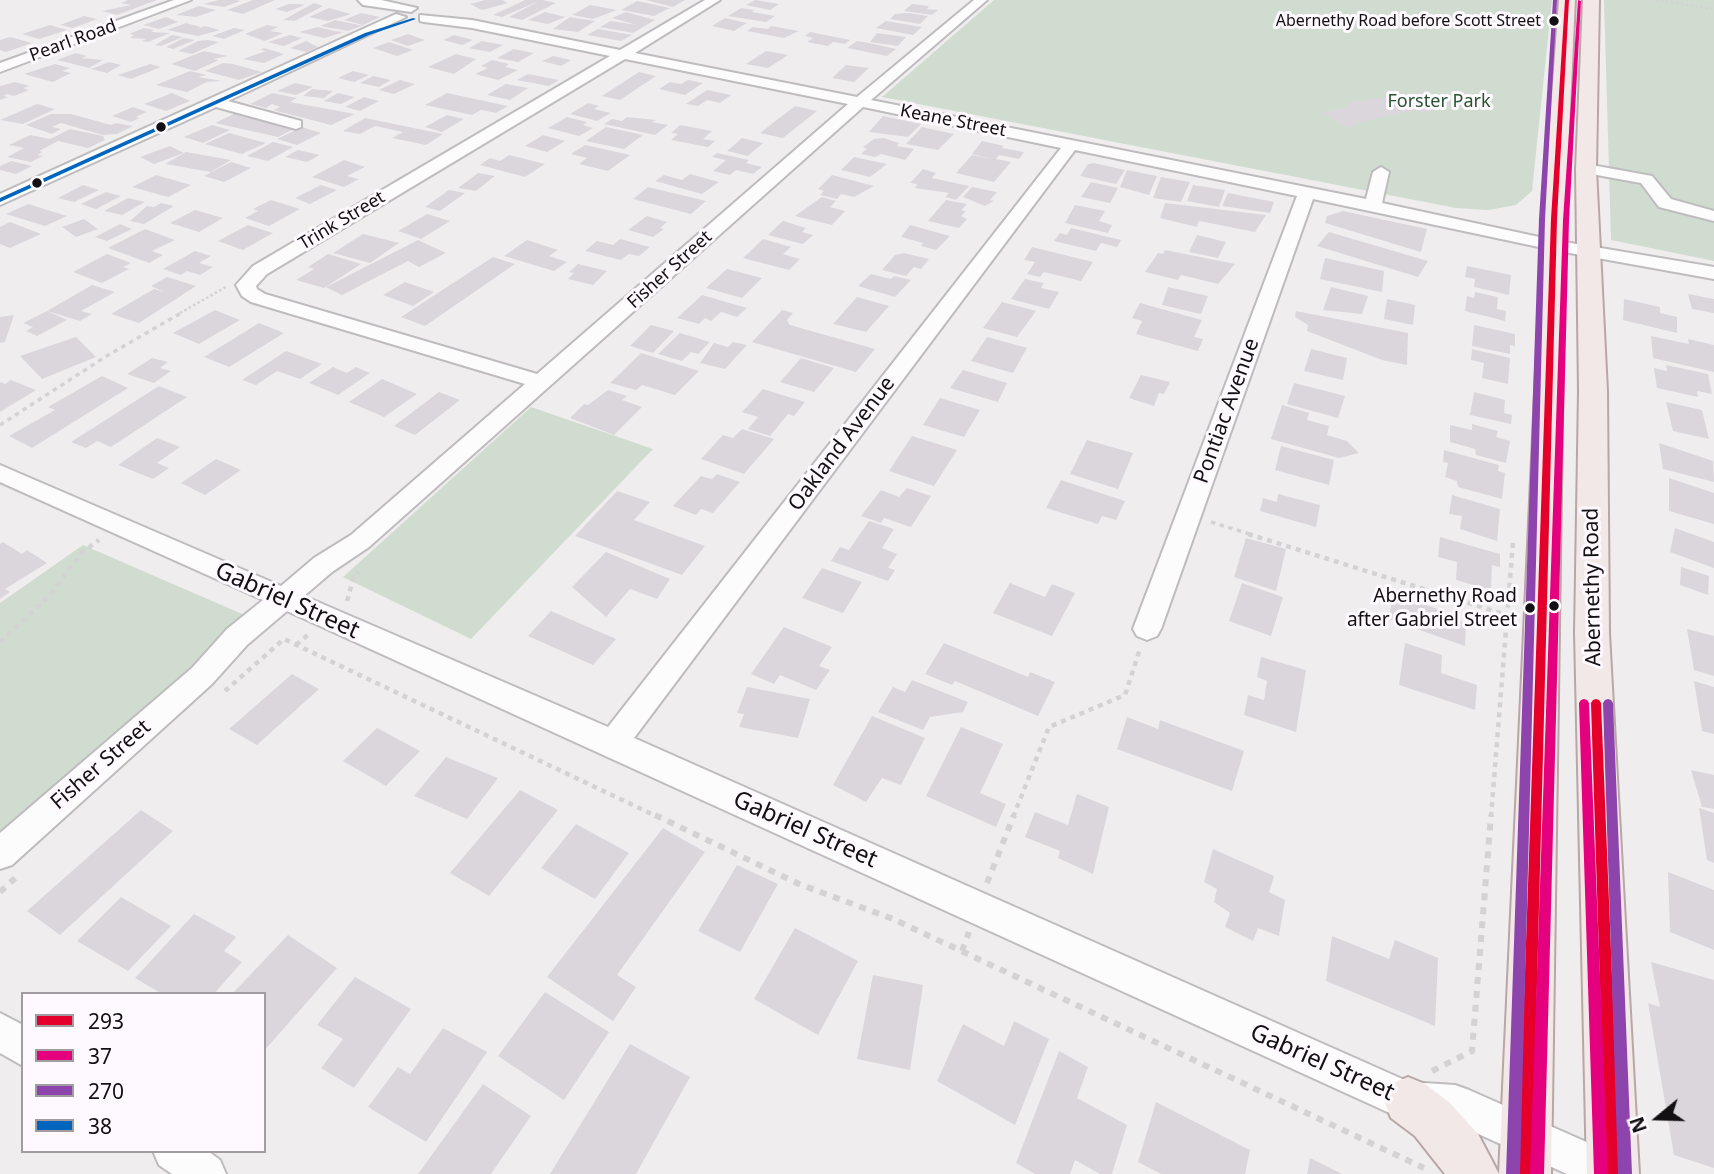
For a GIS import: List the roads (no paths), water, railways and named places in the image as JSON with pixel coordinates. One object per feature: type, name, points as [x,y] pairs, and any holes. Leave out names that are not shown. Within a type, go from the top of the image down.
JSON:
[{"type":"main road","points":[[1526,1155],[1554,233],[1567,0]]},
{"type":"main road","name":"Abernethy Road","points":[[1590,0],[1586,169],[1593,391],[1592,633],[1613,1174]]},
{"type":"main road","points":[[1417,1087],[1432,1119],[1460,1152],[1473,1174]]},
{"type":"street","name":"Pearl Road","points":[[0,68],[185,0]]},
{"type":"street","name":"Trink Street","points":[[544,383],[258,298],[249,292],[246,285],[260,271],[713,0]]},
{"type":"street","name":"Fisher Street","points":[[10,864],[213,685],[291,604],[362,554],[544,383],[860,102],[981,0]]},
{"type":"street","name":"Keane Street","points":[[359,1],[422,11],[472,24],[1433,218],[1554,233]]},
{"type":"street","points":[[0,200],[422,11]]},
{"type":"street","points":[[215,102],[296,124]]},
{"type":"street","name":"Oakland Avenue","points":[[613,743],[1071,145]]},
{"type":"street","points":[[1586,169],[1646,179],[1665,203],[1714,216]]},
{"type":"street","points":[[1373,206],[1381,172]]},
{"type":"street","name":"Pontiac Avenue","points":[[1147,629],[1307,192]]},
{"type":"street","name":"Keane Street","points":[[1433,218],[1521,225],[1589,246],[1714,273]]},
{"type":"street","name":"Gabriel Street","points":[[0,473],[978,907],[1417,1087],[1455,1104],[1526,1155],[1613,1174]]},
{"type":"street","points":[[0,1031],[21,1046]]},
{"type":"street","points":[[176,1153],[206,1174]]},
{"type":"place","name":"Abernethy Road before Scott Street","points":[[1554,21]]},
{"type":"place","name":"Abernethy Road after Gabriel Street","points":[[1530,608]]},
{"type":"park label","name":"Forster Park","points":[[1439,102]]}]
